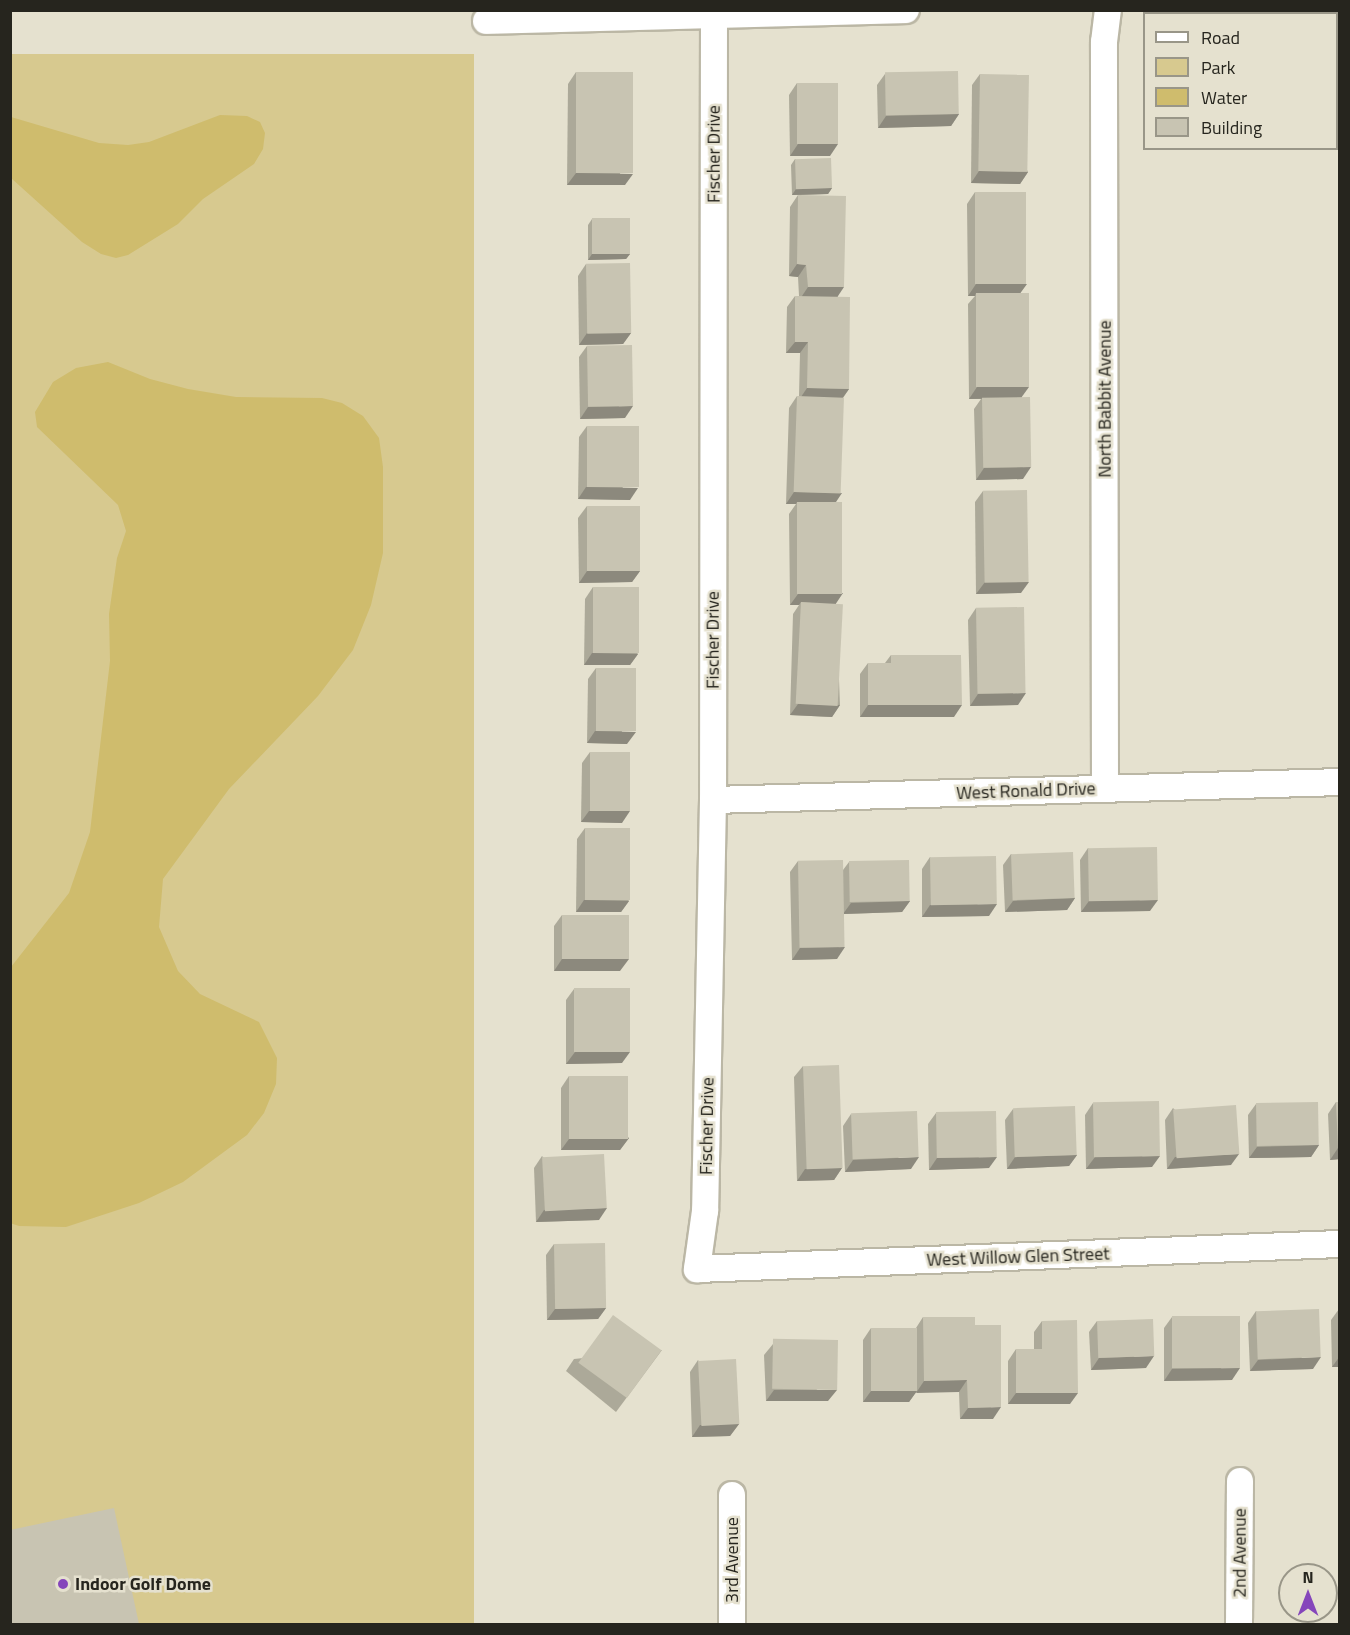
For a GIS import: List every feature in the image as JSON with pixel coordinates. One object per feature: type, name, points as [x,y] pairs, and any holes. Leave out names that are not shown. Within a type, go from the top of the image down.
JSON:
[{"type":"street","points":[[486,21],[714,13],[906,10]]},
{"type":"street","name":"North Babbit Avenue","points":[[1105,789],[1104,42],[1108,10]]},
{"type":"street","name":"Fischer Drive","points":[[697,1269],[705,1211],[713,800],[714,13]]},
{"type":"street","name":"West Ronald Drive","points":[[713,800],[1340,782]]},
{"type":"street","name":"West Willow Glen Street","points":[[697,1269],[1340,1245]]},
{"type":"street","name":"2nd Avenue","points":[[1239,1624],[1240,1481]]},
{"type":"street","name":"3rd Avenue","points":[[732,1495],[732,1624]]},
{"type":"green space","points":[[10,54],[474,54],[474,1624],[10,1624]]},
{"type":"water","points":[[220,115],[247,116],[260,122],[265,133],[263,149],[254,164],[203,199],[178,224],[128,255],[116,258],[101,254],[82,242],[11,178],[11,117],[99,143],[128,145],[149,142]]},
{"type":"water","points":[[108,362],[150,379],[188,389],[236,397],[322,398],[342,403],[363,416],[379,438],[383,467],[383,553],[371,605],[353,650],[318,696],[229,789],[163,879],[159,927],[178,971],[200,994],[259,1022],[277,1058],[276,1084],[264,1113],[247,1135],[183,1182],[139,1203],[66,1227],[19,1226],[10,1223],[11,967],[69,893],[90,832],[110,661],[109,614],[117,558],[126,531],[118,505],[37,427],[35,412],[53,382],[76,368]]},
{"type":"building","points":[[958,71],[959,114],[886,115],[885,72]]},
{"type":"building","points":[[576,72],[633,72],[633,173],[576,173]]},
{"type":"building","points":[[980,74],[1029,75],[1027,172],[978,171]]},
{"type":"building","points":[[797,83],[838,83],[838,144],[797,144]]},
{"type":"building","points":[[831,158],[832,188],[796,189],[795,159]]},
{"type":"building","points":[[975,192],[1026,192],[1026,284],[975,284]]},
{"type":"building","points":[[798,195],[846,196],[844,287],[808,287],[806,265],[797,264]]},
{"type":"building","points":[[592,218],[630,218],[630,254],[592,254]]},
{"type":"building","points":[[630,263],[631,333],[587,334],[586,264]]},
{"type":"building","points":[[976,293],[1029,293],[1029,387],[976,387]]},
{"type":"building","points":[[795,296],[850,297],[849,389],[807,388],[808,342],[795,342]]},
{"type":"building","points":[[632,345],[633,406],[588,407],[587,346]]},
{"type":"building","points":[[797,396],[844,398],[841,494],[794,492]]},
{"type":"building","points":[[1030,397],[1031,467],[983,468],[982,398]]},
{"type":"building","points":[[587,426],[639,426],[639,487],[587,487]]},
{"type":"building","points":[[1027,490],[1029,582],[985,583],[983,491]]},
{"type":"building","points":[[797,502],[842,502],[842,594],[797,594]]},
{"type":"building","points":[[587,506],[640,506],[640,571],[587,571]]},
{"type":"building","points":[[593,587],[639,587],[639,653],[593,653]]},
{"type":"building","points":[[801,602],[843,604],[838,706],[796,704]]},
{"type":"building","points":[[1024,607],[1026,693],[978,694],[976,608]]},
{"type":"building","points":[[891,655],[961,655],[962,705],[868,705],[868,663],[891,663]]},
{"type":"building","points":[[596,668],[636,668],[636,731],[596,731]]},
{"type":"building","points":[[590,752],[630,752],[630,811],[590,811]]},
{"type":"building","points":[[585,828],[630,828],[630,900],[585,900]]},
{"type":"building","points":[[1157,847],[1158,900],[1089,901],[1088,848]]},
{"type":"building","points":[[1073,852],[1075,898],[1013,900],[1011,854]]},
{"type":"building","points":[[996,856],[997,904],[931,905],[930,857]]},
{"type":"building","points":[[843,860],[845,947],[800,948],[798,861]]},
{"type":"building","points":[[909,860],[910,901],[850,902],[849,861]]},
{"type":"building","points":[[562,915],[629,915],[629,959],[562,959]]},
{"type":"building","points":[[574,988],[630,988],[630,1052],[574,1052]]},
{"type":"building","points":[[839,1065],[843,1168],[807,1169],[803,1066]]},
{"type":"building","points":[[569,1076],[628,1076],[628,1139],[569,1139]]},
{"type":"building","points":[[1159,1101],[1160,1156],[1094,1157],[1093,1102]]},
{"type":"building","points":[[1318,1102],[1319,1145],[1257,1146],[1256,1103]]},
{"type":"building","points":[[1336,1102],[1340,1102],[1340,1148],[1338,1148]]},
{"type":"building","points":[[1236,1105],[1239,1154],[1177,1158],[1173,1109]]},
{"type":"building","points":[[1075,1106],[1077,1155],[1015,1157],[1013,1108]]},
{"type":"building","points":[[917,1111],[919,1157],[853,1159],[851,1113]]},
{"type":"building","points":[[996,1111],[997,1157],[937,1158],[936,1112]]},
{"type":"building","points":[[604,1154],[607,1208],[545,1211],[542,1157]]},
{"type":"building","points":[[605,1243],[606,1308],[555,1309],[554,1244]]},
{"type":"building","points":[[1319,1309],[1321,1357],[1258,1359],[1256,1311]]},
{"type":"building","points":[[613,1315],[662,1350],[627,1398],[578,1363]]},
{"type":"building","points":[[1172,1316],[1240,1316],[1240,1368],[1172,1368]]},
{"type":"building","points":[[923,1317],[975,1317],[975,1325],[1001,1325],[1001,1407],[968,1408],[967,1380],[924,1381]]},
{"type":"building","points":[[1153,1319],[1154,1356],[1098,1358],[1097,1321]]},
{"type":"building","points":[[1077,1320],[1078,1393],[1016,1393],[1016,1349],[1042,1349],[1042,1321]]},
{"type":"building","points":[[871,1328],[917,1328],[917,1391],[871,1391]]},
{"type":"building","points":[[773,1339],[838,1340],[837,1390],[772,1389]]},
{"type":"building","points":[[736,1359],[739,1424],[701,1426],[698,1361]]},
{"type":"building","name":"Indoor Golf Dome","points":[[114,1508],[139,1624],[10,1624],[10,1530]]},
{"type":"place","name":"Indoor Golf Dome","points":[[63,1584]]}]
